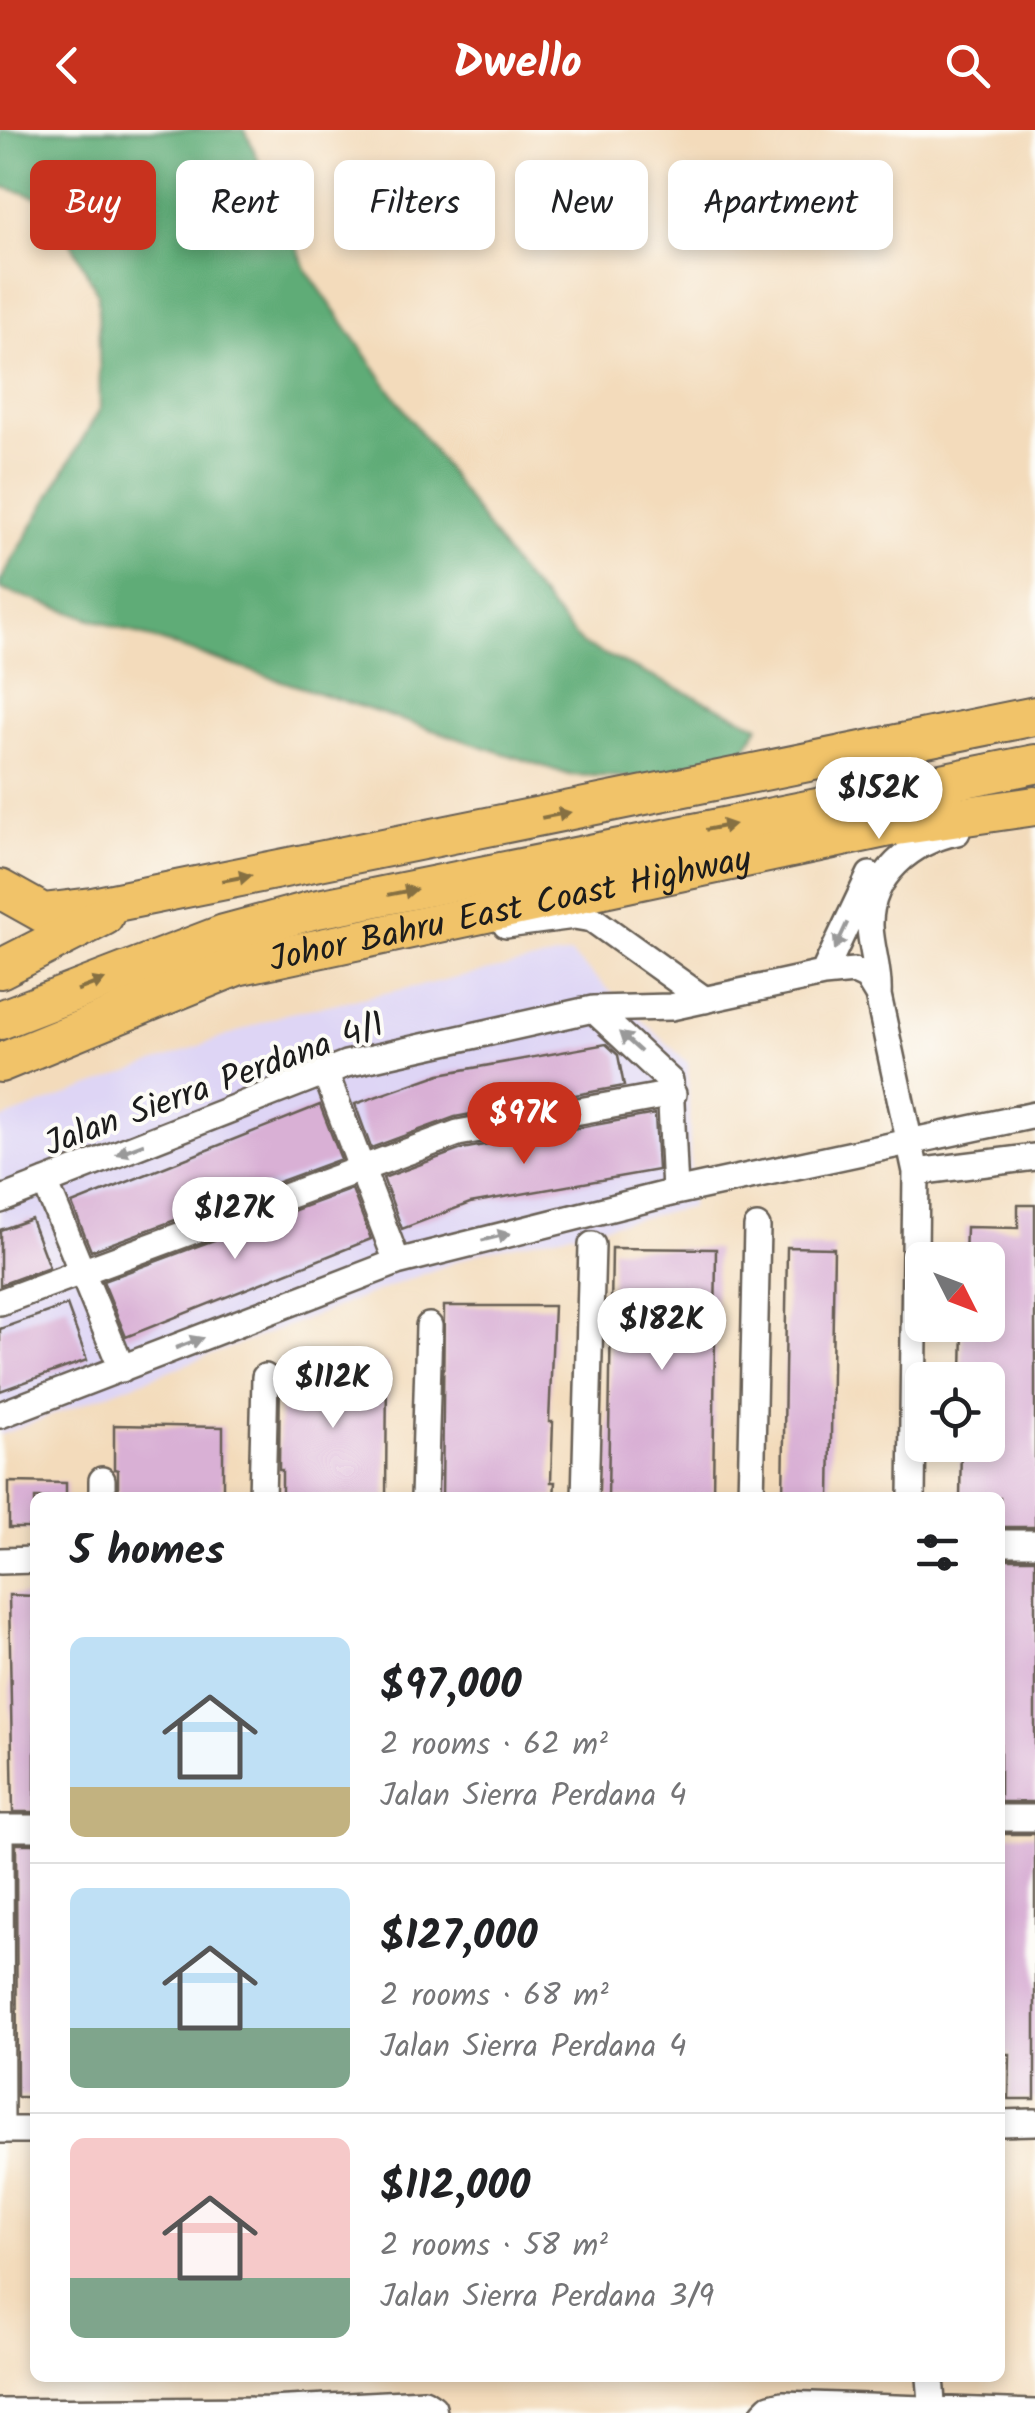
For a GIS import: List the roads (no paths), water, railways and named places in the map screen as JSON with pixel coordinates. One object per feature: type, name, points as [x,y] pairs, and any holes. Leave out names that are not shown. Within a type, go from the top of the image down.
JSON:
[{"type":"highway","points":[[0,889],[30,908],[50,914],[748,777],[1035,716]]},
{"type":"highway","name":"Johor Bahru East Coast Highway","points":[[0,1020],[224,934],[312,910],[1035,764]]},
{"type":"highway","name":"Johor Bahru East Coast Highway","points":[[0,1063],[237,966],[890,827],[1035,806]]},
{"type":"highway","points":[[0,970],[142,897]]},
{"type":"street","points":[[823,974],[868,877],[882,864],[937,836],[1035,818]]},
{"type":"street","points":[[878,995],[872,910],[883,880],[908,852]]},
{"type":"street","points":[[437,923],[474,930],[585,917],[705,1000]]},
{"type":"street","points":[[823,974],[862,974],[878,995],[912,1142],[916,1172],[912,1492]]},
{"type":"street","name":"Jalan Sierra Perdana 4/1","points":[[0,1200],[373,1056],[593,1009],[671,1007],[823,974]]},
{"type":"street","points":[[593,1009],[667,1076],[673,1094],[675,1192]]},
{"type":"street","points":[[325,1072],[398,1262]]},
{"type":"street","points":[[0,1302],[458,1132],[673,1094]]},
{"type":"street","points":[[0,1416],[398,1262],[675,1192],[1035,1115]]},
{"type":"street","points":[[916,1172],[1035,1157]]},
{"type":"street","points":[[45,1182],[122,1369]]},
{"type":"street","points":[[750,1492],[757,1226]]},
{"type":"street","points":[[585,1492],[592,1245]]},
{"type":"street","points":[[424,1492],[429,1326]]},
{"type":"street","points":[[262,1492],[264,1377]]},
{"type":"street","points":[[1005,1542],[1035,1543]]},
{"type":"street","points":[[0,1561],[30,1560]]},
{"type":"street","points":[[1005,1818],[1035,1818]]},
{"type":"street","points":[[30,1828],[0,1828],[0,2130],[30,2130]]},
{"type":"street","points":[[1005,2123],[1035,2122]]},
{"type":"street","points":[[930,2382],[932,2411]]},
{"type":"street","points":[[0,2412],[270,2411],[424,2402],[434,2408],[434,2413]]},
{"type":"street","points":[[764,2413],[770,2406],[782,2404],[1035,2413]]}]
